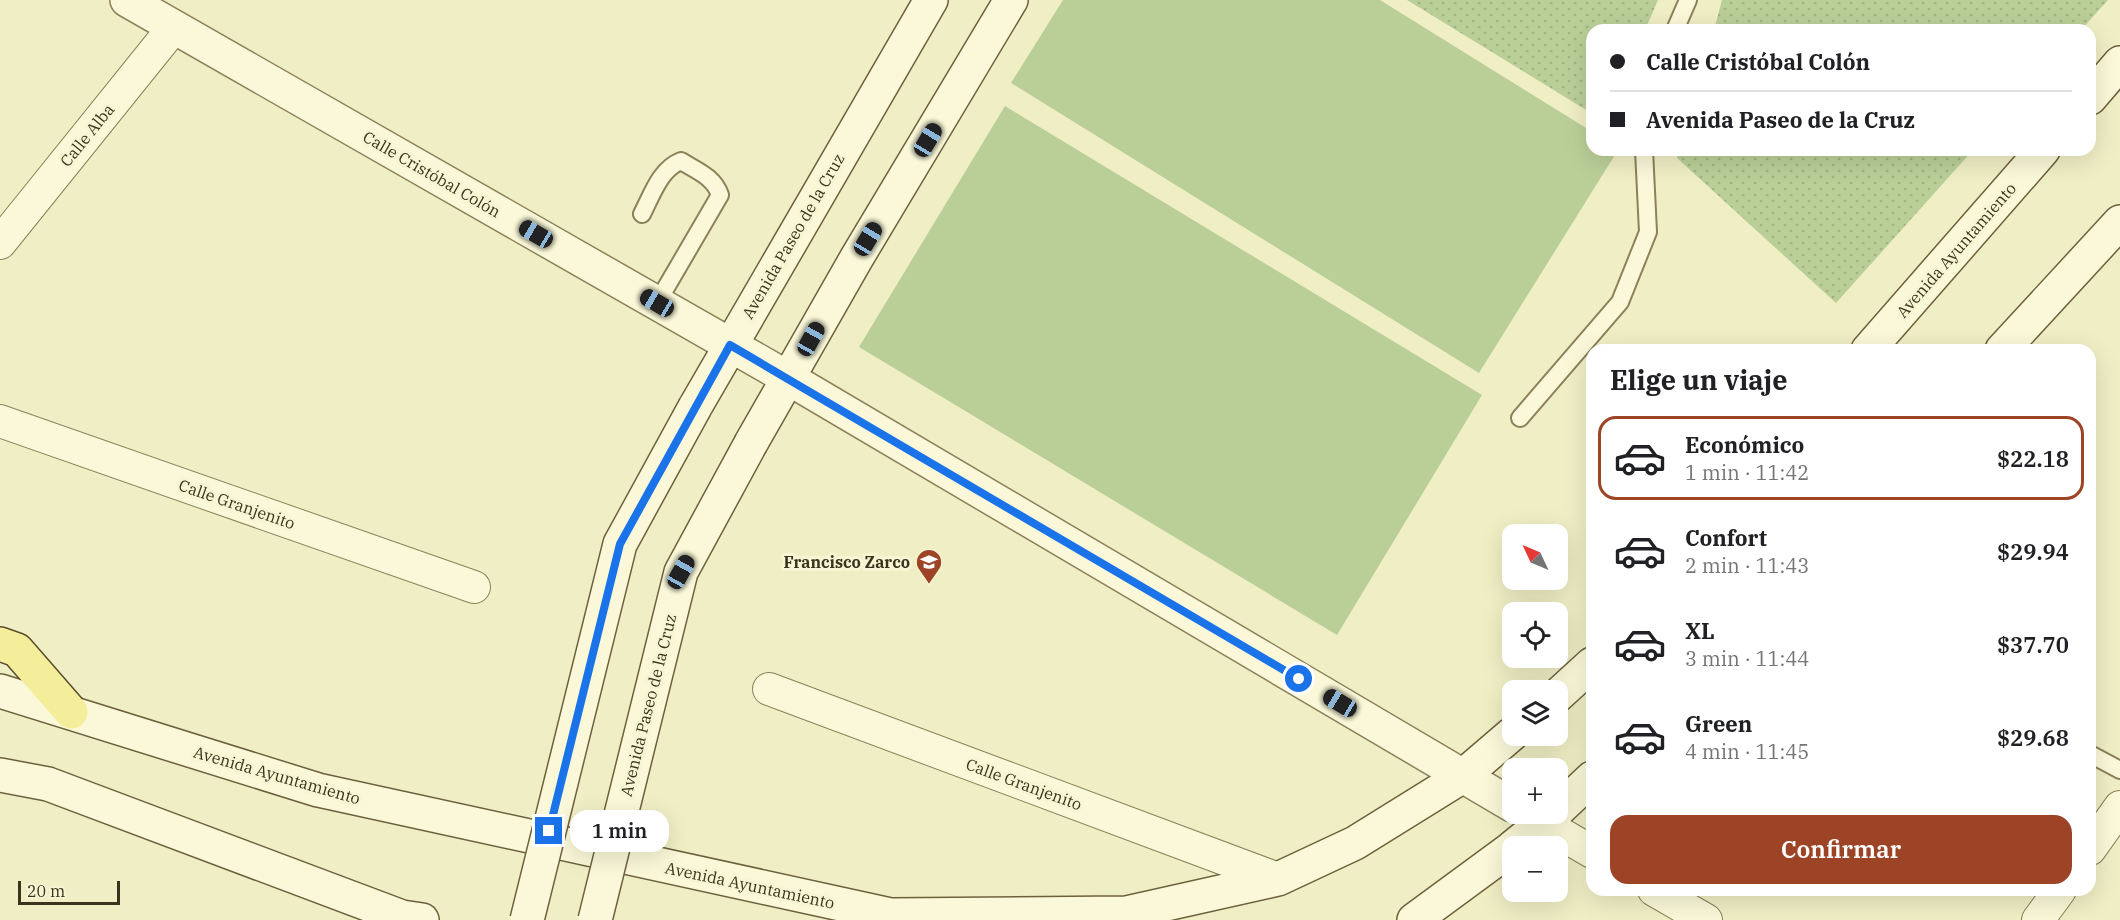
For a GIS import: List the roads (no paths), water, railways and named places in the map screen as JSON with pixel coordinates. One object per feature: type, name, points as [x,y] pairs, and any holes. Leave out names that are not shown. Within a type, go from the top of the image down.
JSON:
[{"type":"main road","name":"Calle Cristóbal Colón","points":[[127,0],[788,378],[1502,799]]},
{"type":"main road","name":"Avenida Paseo de la Cruz","points":[[527,920],[620,544],[730,345],[931,0]]},
{"type":"main road","name":"Avenida Paseo de la Cruz","points":[[595,920],[681,572],[788,378],[1011,0]]},
{"type":"main road","points":[[2096,91],[2120,63]]},
{"type":"main road","name":"Avenida Ayuntamiento","points":[[1873,344],[2038,156]]},
{"type":"main road","points":[[2008,344],[2120,222]]},
{"type":"main road","points":[[0,644],[17,650],[71,712]]},
{"type":"main road","points":[[1568,686],[1586,669]]},
{"type":"main road","name":"Avenida Ayuntamiento","points":[[0,691],[318,790],[891,915],[1126,913],[1278,879],[1355,843],[1463,776],[1502,743]]},
{"type":"main road","points":[[0,775],[48,784],[402,917],[422,920]]},
{"type":"main road","points":[[1568,797],[1586,783]]},
{"type":"main road","points":[[1524,836],[1536,824]]},
{"type":"main road","points":[[1414,920],[1502,855]]},
{"type":"street","name":"Calle Alba","points":[[0,243],[174,27]]},
{"type":"street","name":"Calle Granjenito","points":[[0,422],[474,587]]},
{"type":"street","name":"Calle Granjenito","points":[[769,689],[1278,879]]},
{"type":"street","points":[[2096,841],[2120,807]]},
{"type":"street","points":[[1556,824],[1586,847]]},
{"type":"street","points":[[1664,896],[1706,920]]},
{"type":"street","points":[[2038,920],[2056,896]]},
{"type":"lane","points":[[1678,24],[1688,0]]},
{"type":"lane","points":[[1520,418],[1620,302],[1648,232],[1644,156]]},
{"type":"lane","points":[[642,214],[665,171],[681,161],[709,177],[717,185],[720,195],[657,303]]},
{"type":"lane","points":[[2096,757],[2120,770]]},
{"type":"place","name":"Francisco Zarco","points":[[929,585]]}]
